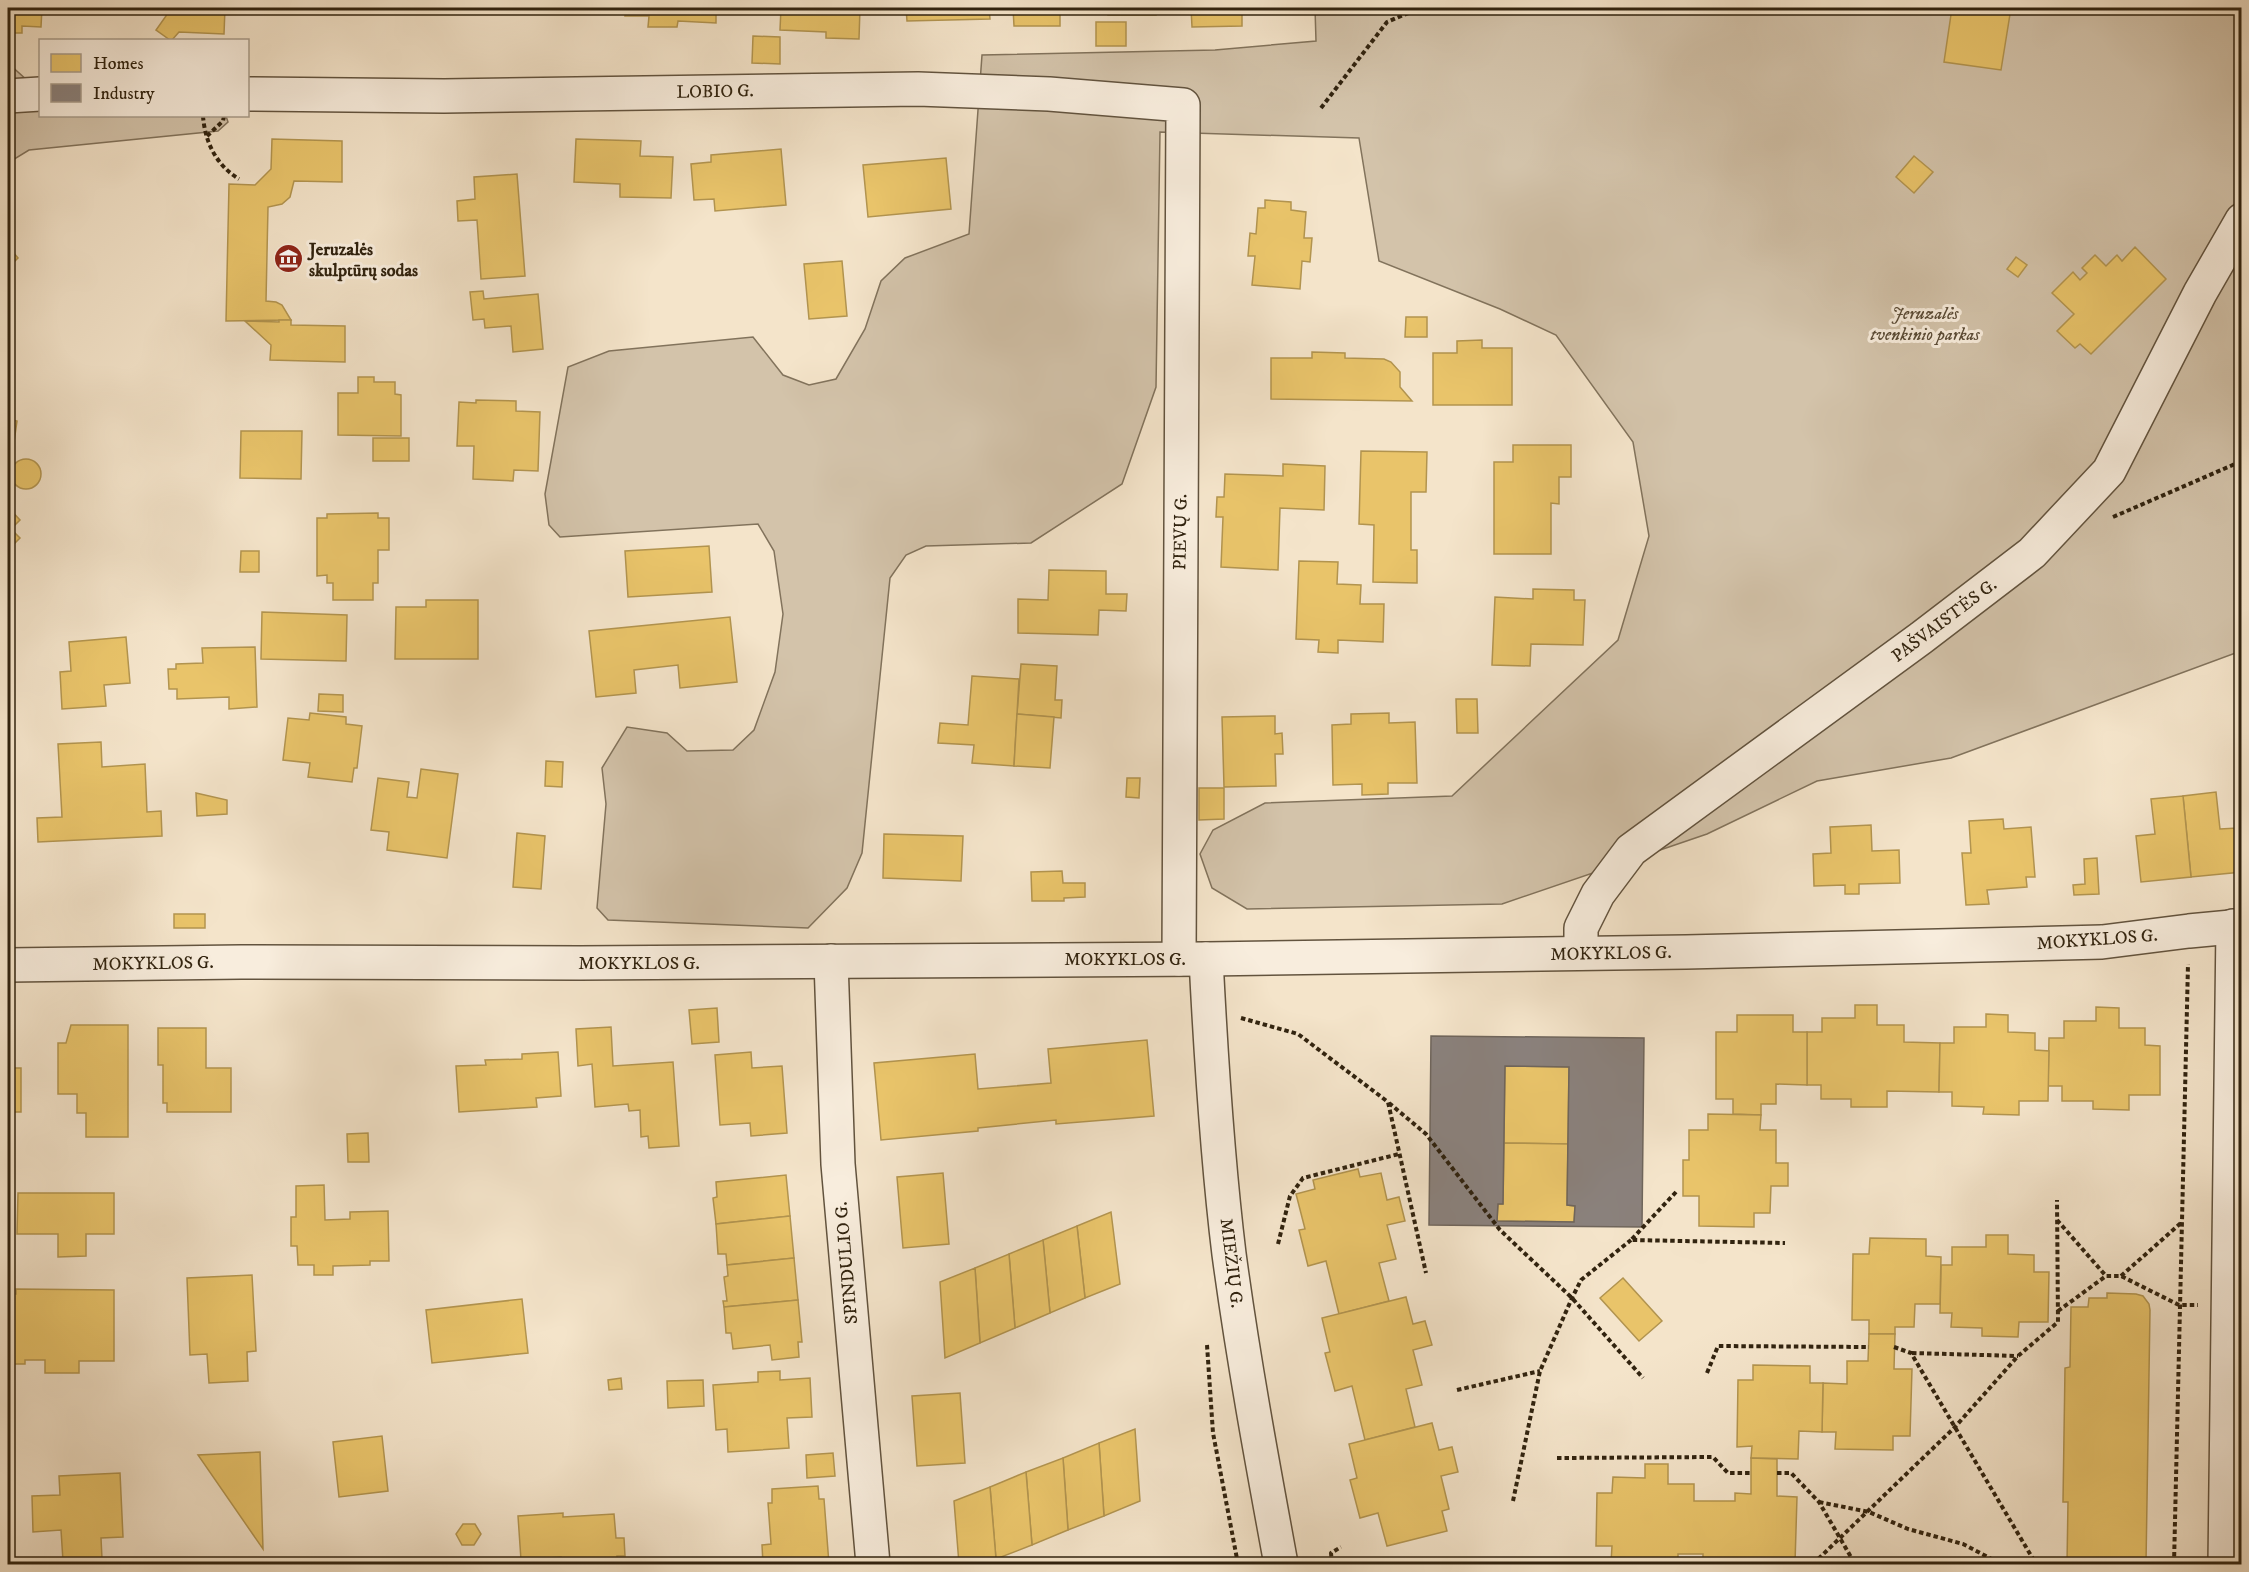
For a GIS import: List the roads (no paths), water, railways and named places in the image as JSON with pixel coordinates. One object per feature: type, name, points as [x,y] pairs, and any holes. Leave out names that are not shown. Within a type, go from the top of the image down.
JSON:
[{"type":"street","name":"LOBIO G.","points":[[249,94],[435,96],[918,89],[1049,94],[1183,105]]},
{"type":"street","points":[[8,96],[39,94]]},
{"type":"street","name":"PIEVŲ G.","points":[[1183,105],[1178,673],[1192,959]]},
{"type":"street","name":"PAŠVAISTĖS G.","points":[[1581,953],[1581,928],[1598,894],[1631,850],[1903,652],[2032,553],[2109,471],[2200,293],[2241,220]]},
{"type":"street","points":[[2225,1564],[2228,1306],[2237,926]]},
{"type":"street","name":"MOKYKLOS G.","points":[[8,965],[241,962],[580,963],[1192,959],[1581,953],[2102,942],[2237,926]]},
{"type":"street","name":"MIEŽIŲ G.","points":[[1192,959],[1214,1105],[1229,1252],[1247,1378],[1281,1564]]},
{"type":"street","name":"SPINDULIO G.","points":[[831,961],[837,1164],[873,1564]]},
{"type":"place","name":"Jeruzalės skulptūrų sodas","points":[[288,259]]},
{"type":"park label","name":"Jeruzalės tvenkinio parkas","points":[[1925,323]]}]
